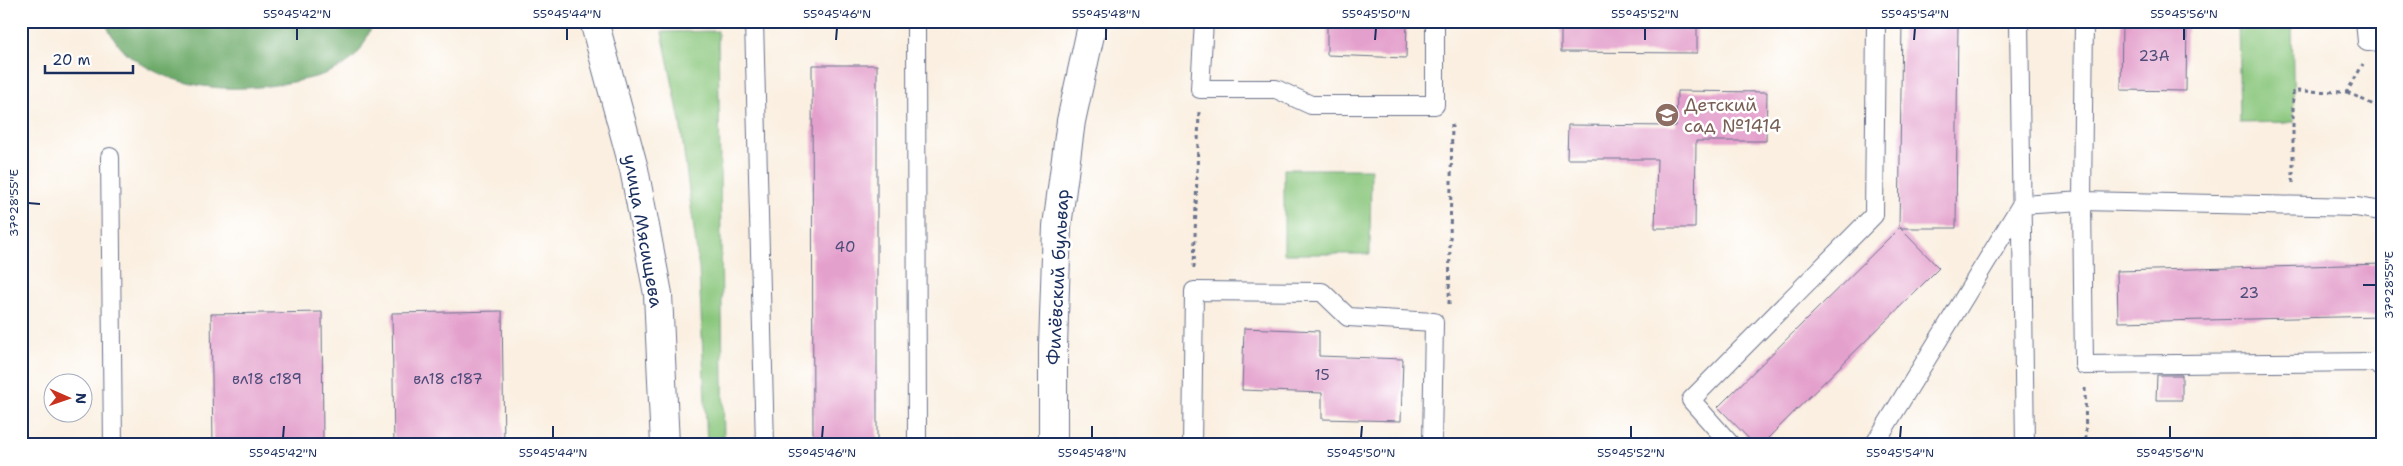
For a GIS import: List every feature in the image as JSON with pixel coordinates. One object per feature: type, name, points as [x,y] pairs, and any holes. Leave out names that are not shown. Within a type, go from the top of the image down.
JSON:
[{"type":"street","name":"улица Мясищева","points":[[594,21],[634,169],[658,294],[665,445]]},
{"type":"street","name":"Филёвский бульвар","points":[[1053,445],[1053,347],[1057,226],[1071,121],[1093,21]]},
{"type":"lane","points":[[754,21],[765,445]]},
{"type":"lane","points":[[916,21],[917,445]]},
{"type":"lane","points":[[1204,21],[1200,88],[1276,89],[1311,105],[1434,105],[1435,21]]},
{"type":"lane","points":[[1731,445],[1691,400],[1874,215],[1876,21]]},
{"type":"lane","points":[[2018,21],[2025,445]]},
{"type":"lane","points":[[2084,21],[2082,201],[2084,365],[2375,362],[2382,368]]},
{"type":"lane","points":[[2365,21],[2374,42]]},
{"type":"lane","points":[[110,157],[113,445]]},
{"type":"lane","points":[[2022,205],[2082,201],[2356,207],[2382,211]]},
{"type":"lane","points":[[1874,445],[2022,205]]},
{"type":"lane","points":[[1192,445],[1194,291],[1322,292],[1348,317],[1434,322],[1432,445]]},
{"type":"path","points":[[2347,92],[2374,42]]},
{"type":"path","points":[[1194,291],[1200,88]]},
{"type":"path","points":[[2293,206],[2293,91],[2347,92],[2382,109]]},
{"type":"path","points":[[1449,307],[1452,120]]},
{"type":"path","points":[[2084,365],[2086,445]]},
{"type":"green space","points":[[104,21],[374,21],[359,52],[337,69],[304,80],[265,86],[222,88],[201,86],[160,74],[123,50]]},
{"type":"green space","points":[[2238,21],[2292,21],[2294,122],[2240,123]]},
{"type":"green space","points":[[718,31],[724,445],[707,445],[699,269],[680,121],[662,32]]},
{"type":"green space","points":[[1284,169],[1371,169],[1370,254],[1284,254]]},
{"type":"building","points":[[1327,21],[1407,21],[1406,58],[1327,55]]},
{"type":"building","points":[[1561,21],[1697,21],[1697,53],[1561,52]]},
{"type":"building","points":[[1902,21],[1958,21],[1956,228],[1900,228],[1939,268],[1761,445],[1755,445],[1718,407],[1899,228]]},
{"type":"building","points":[[2122,21],[2187,21],[2186,91],[2121,90]]},
{"type":"building","points":[[812,65],[877,65],[877,445],[813,445]]},
{"type":"building","points":[[1677,91],[1767,92],[1766,141],[1696,141],[1695,228],[1655,228],[1657,159],[1567,159],[1568,125],[1676,126]]},
{"type":"building","points":[[2382,264],[2382,316],[2118,322],[2117,271]]},
{"type":"building","points":[[502,311],[504,445],[394,445],[392,313]]},
{"type":"building","points":[[322,312],[323,445],[213,445],[211,314]]},
{"type":"building","points":[[1244,328],[1319,331],[1319,356],[1403,359],[1401,421],[1322,419],[1322,393],[1242,390]]},
{"type":"building","points":[[2157,375],[2182,375],[2182,400],[2156,400]]},
{"type":"place","name":"Детский сад №1414","points":[[1667,115]]}]
